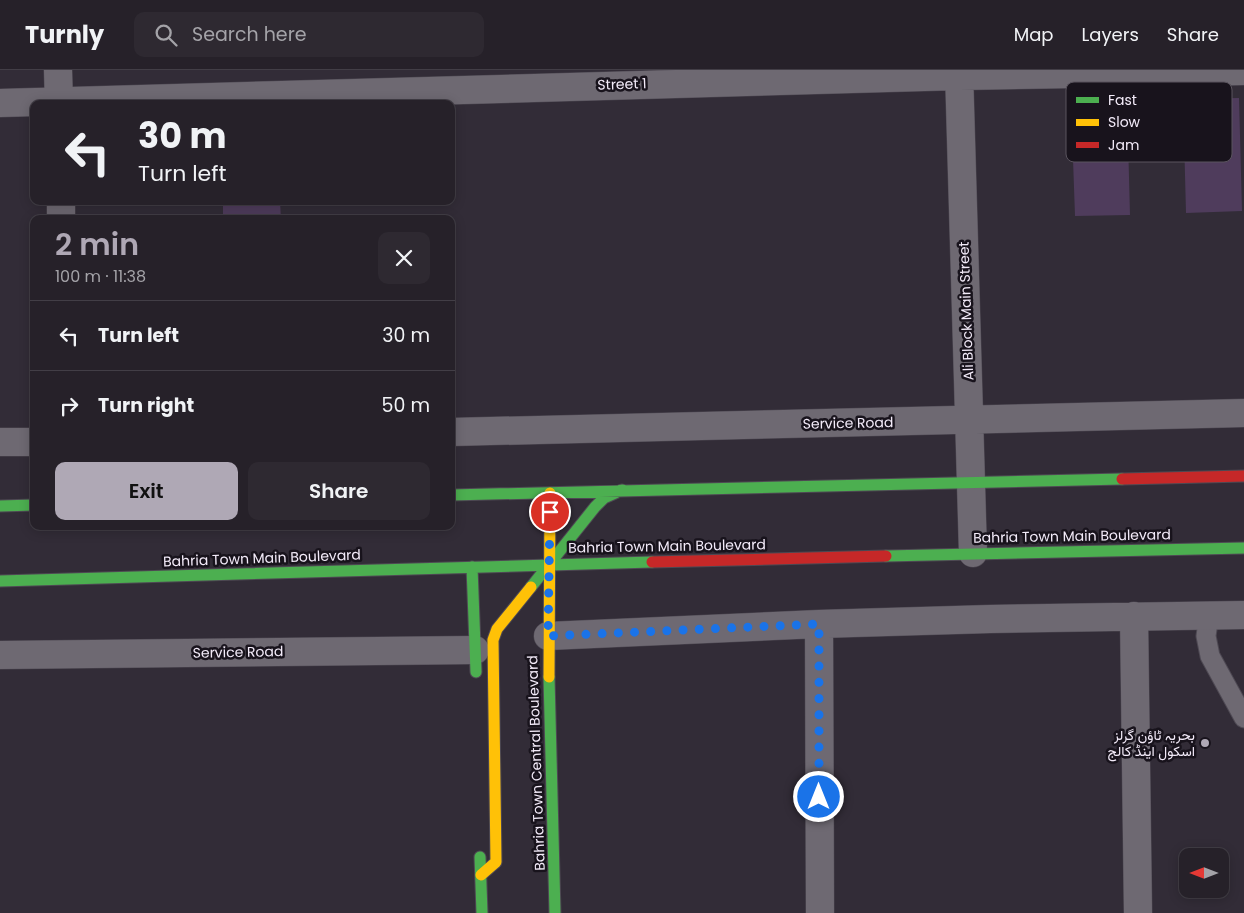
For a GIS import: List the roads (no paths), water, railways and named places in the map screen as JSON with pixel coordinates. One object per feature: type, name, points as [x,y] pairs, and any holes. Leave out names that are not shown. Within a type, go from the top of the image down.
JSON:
[{"type":"main road","points":[[455,495],[1244,476]]},
{"type":"main road","points":[[481,875],[496,862],[494,635],[595,507],[604,498],[622,490]]},
{"type":"main road","name":"Bahria Town Central Boulevard","points":[[550,493],[548,636],[555,913]]},
{"type":"main road","points":[[0,506],[30,505]]},
{"type":"main road","name":"Bahria Town Main Boulevard","points":[[0,581],[973,552],[1244,548]]},
{"type":"main road","points":[[472,567],[476,679]]},
{"type":"main road","points":[[480,846],[482,913]]},
{"type":"street","points":[[58,70],[59,100]]},
{"type":"street","name":"Street 1","points":[[106,100],[652,77],[1244,71]]},
{"type":"street","name":"Ali Block Main Street","points":[[960,73],[973,552]]},
{"type":"street","name":"Street 1","points":[[0,102],[30,102]]},
{"type":"street","name":"Service Road","points":[[455,432],[1244,413]]},
{"type":"street","points":[[0,442],[30,442]]},
{"type":"street","points":[[548,636],[819,624],[1244,615]]},
{"type":"street","points":[[1134,616],[1138,913]]},
{"type":"street","points":[[819,624],[820,913]]},
{"type":"street","name":"Service Road","points":[[0,655],[475,650]]},
{"type":"lane","points":[[1209,615],[1206,636],[1210,656],[1244,718]]},
{"type":"place","name":"بحریہ ٹاؤن گرلز اسکول اینڈ کالج","points":[[1205,743]]}]
